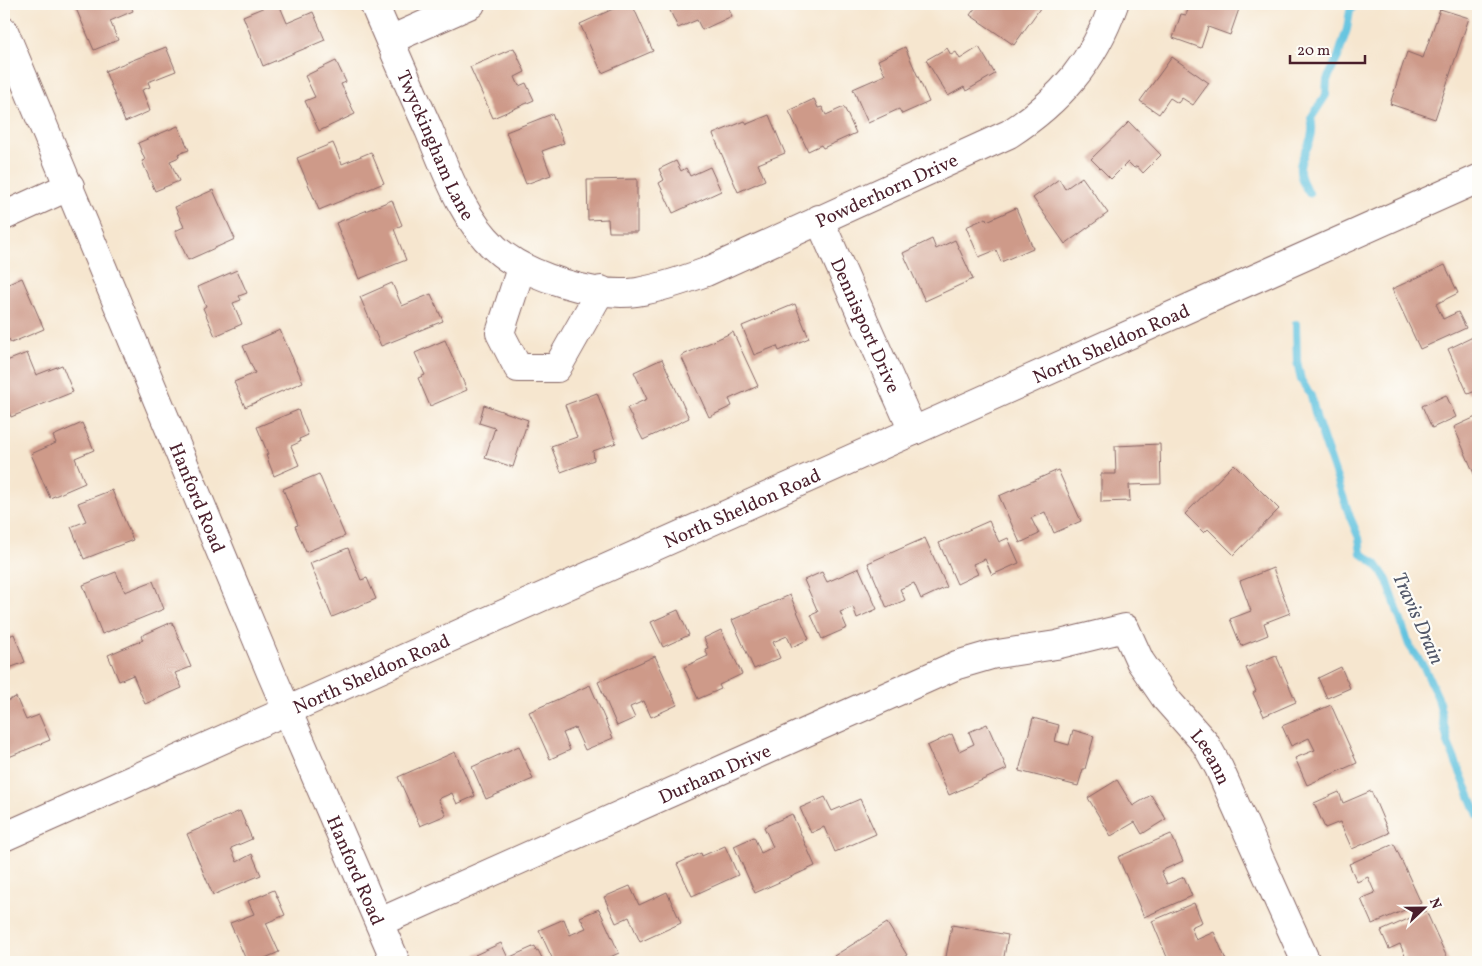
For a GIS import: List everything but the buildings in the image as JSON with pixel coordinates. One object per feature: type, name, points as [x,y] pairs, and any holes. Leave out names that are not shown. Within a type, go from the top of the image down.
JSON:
[{"type":"street","name":"Twyckingham Lane","points":[[374,4],[458,198],[482,233],[495,248],[521,268],[559,282]]},
{"type":"street","points":[[390,40],[471,4]]},
{"type":"street","name":"Powderhorn Drive","points":[[559,282],[582,288],[636,292],[680,282],[706,272],[1009,134],[1030,120],[1067,86],[1088,59],[1100,38],[1114,4]]},
{"type":"street","name":"Hanford Road","points":[[4,32],[70,186],[287,711],[396,962]]},
{"type":"street","name":"North Sheldon Road","points":[[4,837],[1478,179]]},
{"type":"street","points":[[4,216],[70,186]]},
{"type":"street","name":"Dennisport Drive","points":[[819,220],[913,431]]},
{"type":"street","points":[[521,268],[500,333],[518,368],[557,368],[601,290]]},
{"type":"street","name":"Leeann","points":[[1056,645],[1125,628],[1140,661],[1166,699],[1205,743],[1219,768],[1306,962]]},
{"type":"street","name":"Durham Drive","points":[[380,922],[957,665],[991,655],[1056,645]]},
{"type":"waterway","name":"Travis Drain","points":[[1309,193],[1302,181],[1300,171],[1301,162],[1311,139],[1311,118],[1326,95],[1327,80],[1338,57],[1347,29],[1350,11],[1355,4]]},
{"type":"waterway","name":"Travis Drain","points":[[1296,324],[1297,361],[1301,380],[1311,396],[1317,420],[1359,538],[1361,553],[1376,564],[1387,580],[1409,645],[1424,667],[1438,698],[1448,743],[1478,815]]}]
